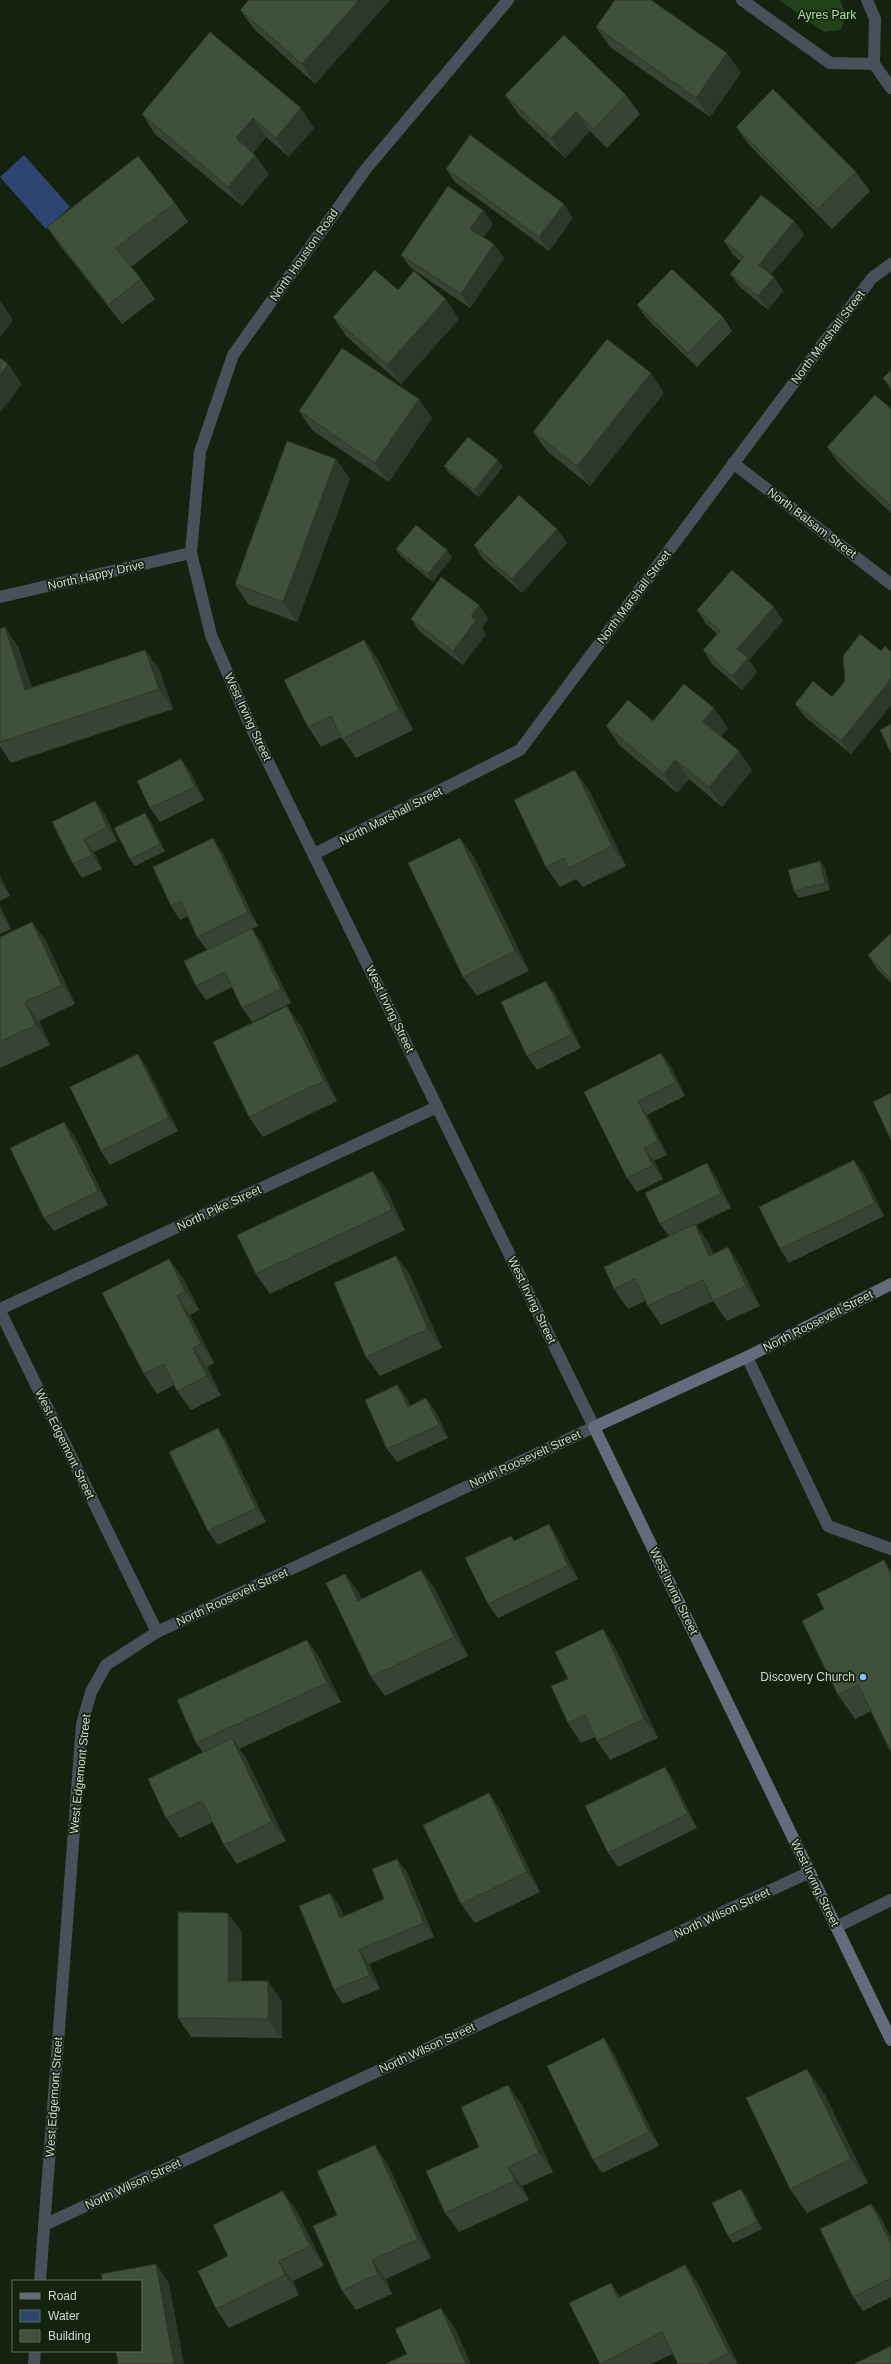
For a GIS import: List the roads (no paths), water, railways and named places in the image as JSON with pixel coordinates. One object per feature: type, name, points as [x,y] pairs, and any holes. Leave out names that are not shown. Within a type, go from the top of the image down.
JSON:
[{"type":"street","name":"North Houston Road","points":[[192,553],[200,452],[233,355],[365,170],[508,0]]},
{"type":"street","points":[[742,0],[830,63],[874,64]]},
{"type":"street","points":[[867,0],[875,19],[874,64],[891,88]]},
{"type":"street","name":"North Marshall Street","points":[[314,854],[520,750],[872,278],[891,264]]},
{"type":"street","name":"North Balsam Street","points":[[733,463],[891,584]]},
{"type":"street","name":"North Happy Drive","points":[[0,597],[192,553]]},
{"type":"street","name":"West Irving Street","points":[[192,553],[211,635],[251,726],[594,1427],[891,2040]]},
{"type":"street","name":"North Pike Street","points":[[0,1310],[437,1107]]},
{"type":"street","name":"North Roosevelt Street","points":[[157,1632],[747,1357],[891,1284]]},
{"type":"street","name":"West Edgemont Street","points":[[0,1310],[157,1632],[106,1665],[91,1692],[82,1724],[40,2280]]},
{"type":"street","points":[[747,1357],[828,1526],[891,1548]]},
{"type":"street","name":"North Wilson Street","points":[[44,2224],[810,1872]]},
{"type":"street","points":[[836,1927],[891,1900]]},
{"type":"street","points":[[34,2364],[35,2352]]},
{"type":"water","points":[[24,155],[70,207],[46,229],[0,177]]},
{"type":"place","name":"Discovery Church","points":[[863,1677]]},
{"type":"park label","name":"Ayres Park","points":[[827,15]]}]
